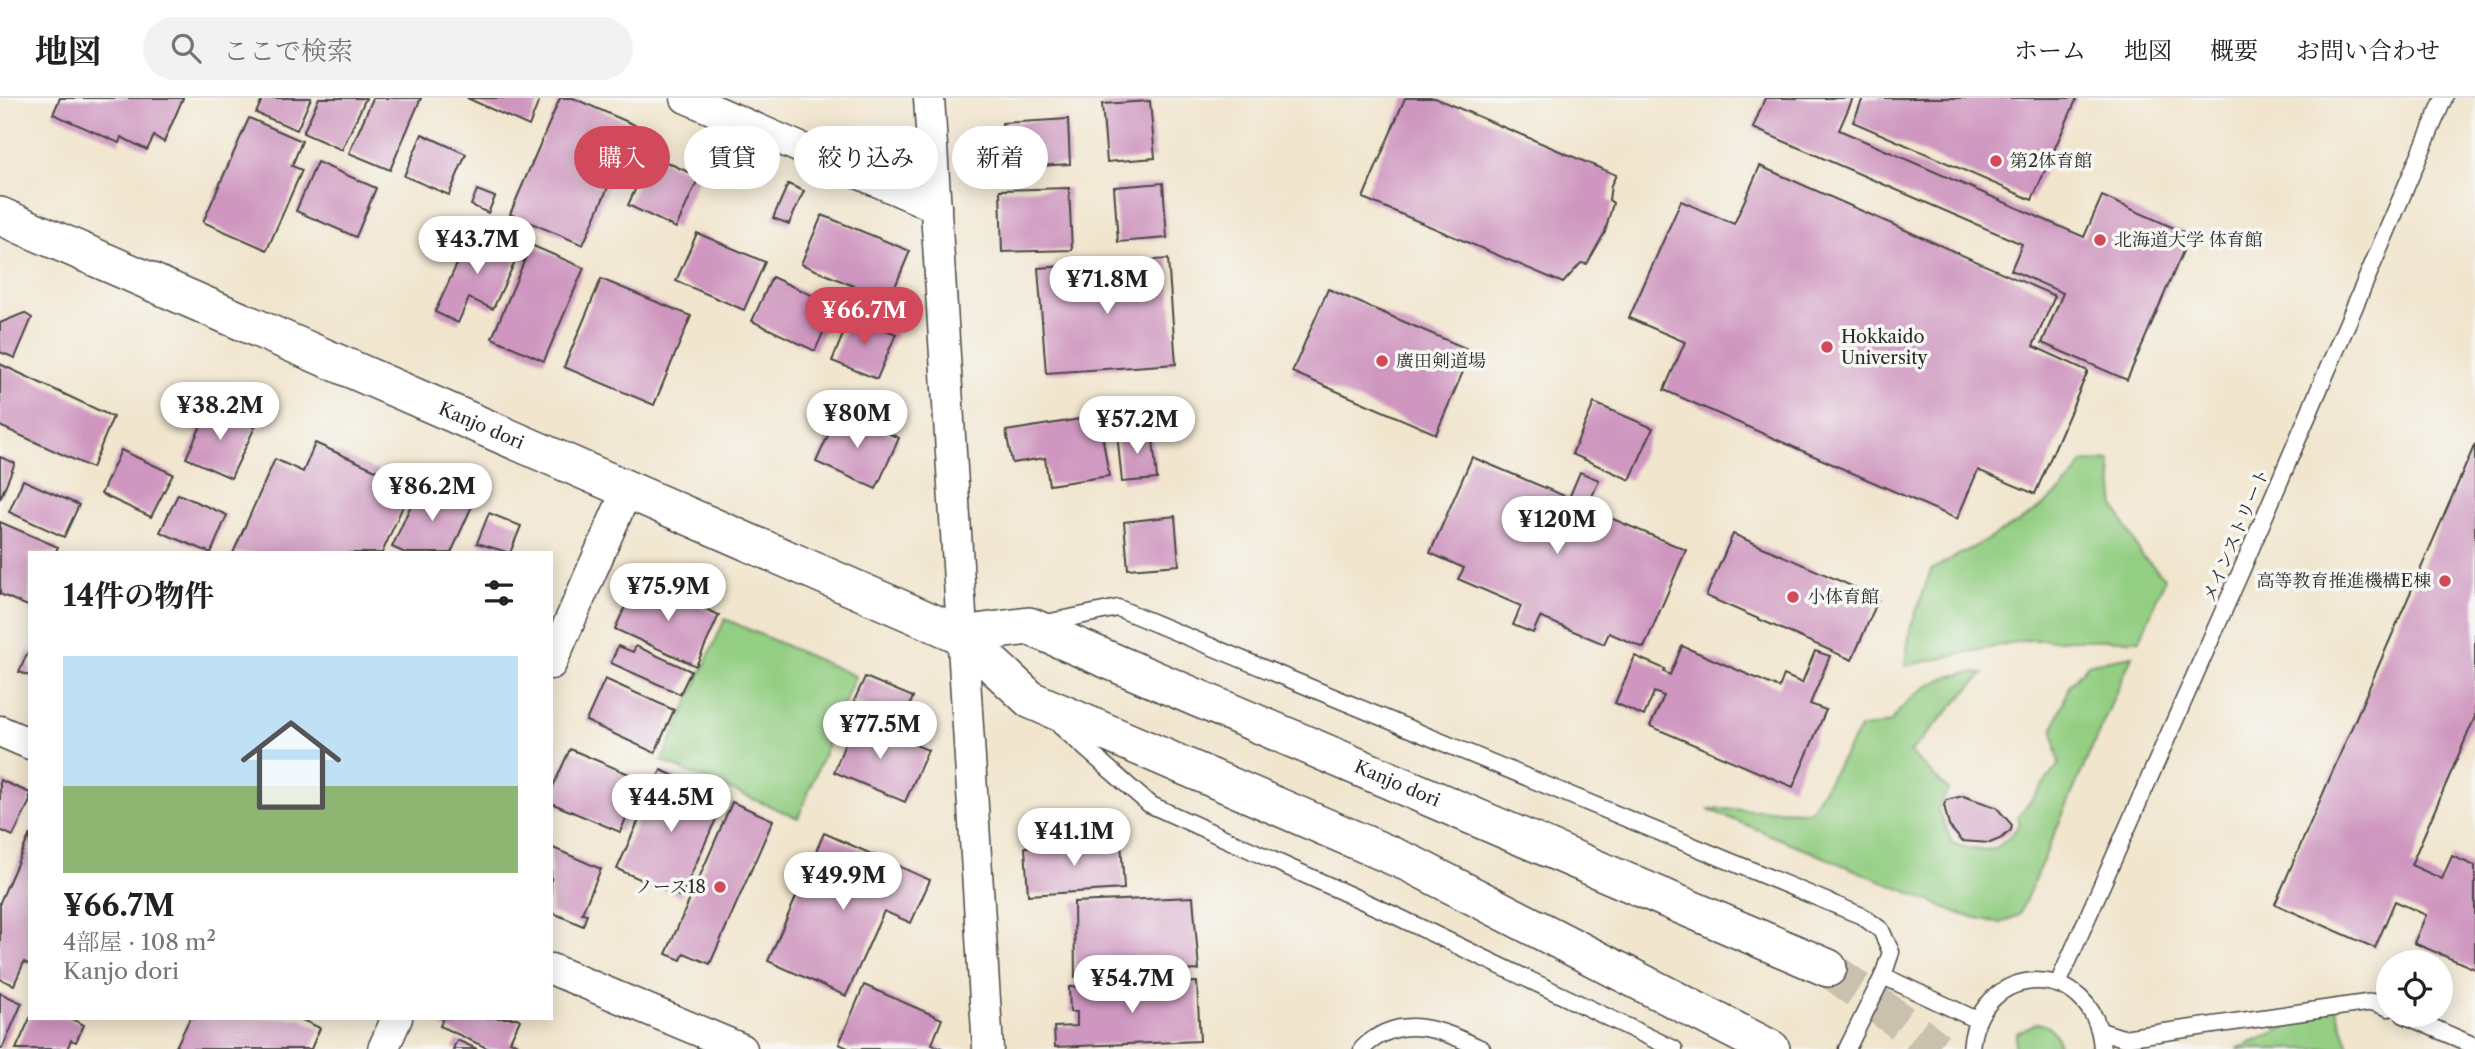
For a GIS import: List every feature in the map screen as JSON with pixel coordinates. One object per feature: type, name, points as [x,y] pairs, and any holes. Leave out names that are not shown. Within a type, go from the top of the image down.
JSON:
[{"type":"street","points":[[686,98],[936,207]]},
{"type":"street","points":[[929,98],[988,1049]]},
{"type":"street","name":"Kanjo dori","points":[[0,216],[961,635],[1031,700],[1411,864],[1771,1049]]},
{"type":"street","points":[[553,659],[627,490]]},
{"type":"street","points":[[961,635],[1029,626]]},
{"type":"street","name":"Kanjo dori","points":[[1029,626],[1828,968]]},
{"type":"street","points":[[0,731],[28,743]]},
{"type":"street","points":[[553,970],[742,1049]]},
{"type":"street","points":[[383,1049],[396,1020]]},
{"type":"lane","name":"メインストリート","points":[[2057,984],[2242,569],[2444,98]]},
{"type":"lane","points":[[1029,626],[1118,608],[1863,915],[1881,930],[1891,952],[1883,976],[1847,1049]]},
{"type":"lane","points":[[1031,700],[1149,804],[1396,916],[1674,1049]]},
{"type":"lane","points":[[1883,976],[1978,1020]]},
{"type":"lane","points":[[1971,1049],[1973,1030],[1991,998],[2006,988],[2040,980],[2057,984],[2077,994],[2085,1002],[2101,1031],[2102,1049]]},
{"type":"lane","points":[[2101,1031],[2123,1038],[2376,1003]]},
{"type":"lane","points":[[1363,1049],[1388,1031],[1413,1027],[1439,1028],[1482,1049]]},
{"type":"lane","points":[[2431,1027],[2475,1046]]},
{"type":"green space","points":[[2110,460],[2115,507],[2142,556],[2165,578],[2140,640],[2026,640],[1905,666],[1910,629],[1931,570],[2035,511],[2070,481],[2083,463]]},
{"type":"green space","points":[[725,619],[855,676],[798,818],[662,761]]},
{"type":"green space","points":[[2132,656],[2019,915],[2001,923],[1963,915],[1708,809],[1810,811],[1860,729],[1890,723],[1909,701],[1930,684],[1955,675],[1984,673],[1910,752],[1948,790],[1938,809],[1952,843],[1973,849],[1991,849],[1999,846],[2013,833],[2020,823],[2017,818],[2059,764],[2053,730],[2069,686],[2088,664]]},
{"type":"green space","points":[[2333,1000],[2350,1049],[2237,1049],[2289,1026]]},
{"type":"green space","points":[[2036,1023],[2046,1025],[2053,1031],[2059,1049],[2014,1049],[2017,1033]]},
{"type":"building","points":[[60,98],[183,98],[164,142],[154,136],[147,150],[121,137],[119,143],[53,114]]},
{"type":"building","points":[[263,98],[311,98],[297,130],[256,113]]},
{"type":"building","points":[[319,98],[366,98],[342,150],[303,133]]},
{"type":"building","points":[[373,98],[421,98],[390,170],[349,153]]},
{"type":"building","points":[[467,98],[540,98],[529,126]]},
{"type":"building","points":[[560,98],[573,98],[635,125],[574,126],[574,189],[607,189],[583,245],[510,214]]},
{"type":"building","points":[[1405,98],[1435,98],[1616,175],[1611,185],[1609,200],[1613,203],[1605,232],[1587,264],[1581,263],[1563,283],[1363,198]]},
{"type":"building","name":"北海道大学 体育館","points":[[1765,98],[1853,98],[1839,130],[2084,237],[2102,196],[2190,235],[2127,380],[2042,343],[2063,293],[2011,270],[2022,244],[1753,128]]},
{"type":"building","name":"第2体育館","points":[[1863,98],[2077,98],[2032,200],[1853,122]]},
{"type":"building","points":[[1150,101],[1155,158],[1107,162],[1102,104]]},
{"type":"building","points":[[249,118],[302,141],[292,166],[302,170],[267,250],[203,222]]},
{"type":"building","points":[[1068,119],[1070,164],[1048,165],[1048,126],[1002,126],[1002,123]]},
{"type":"building","points":[[422,134],[466,154],[449,195],[404,176]]},
{"type":"building","points":[[317,162],[376,188],[356,237],[296,211]]},
{"type":"building","points":[[670,164],[684,170],[684,189],[694,189],[676,228],[628,205],[635,189],[670,189]]},
{"type":"building","points":[[1760,166],[2055,296],[2033,346],[2088,371],[2035,494],[1978,470],[1957,519],[1664,390],[1685,342],[1629,318],[1681,201],[1734,224]]},
{"type":"building","points":[[1163,183],[1167,238],[1118,242],[1114,187]]},
{"type":"building","points":[[788,184],[794,189],[804,191],[789,224],[773,218]]},
{"type":"building","points":[[1069,188],[1072,250],[1002,252],[1000,190]]},
{"type":"building","points":[[477,190],[495,197],[488,213],[471,205]]},
{"type":"building","points":[[822,215],[910,251],[889,301],[801,264]]},
{"type":"building","points":[[472,231],[519,253],[493,309],[469,298],[458,323],[435,312]]},
{"type":"building","points":[[697,233],[765,262],[744,310],[676,281]]},
{"type":"building","points":[[531,245],[584,268],[544,361],[492,338]]},
{"type":"building","points":[[1168,259],[1176,364],[1046,373],[1038,268]]},
{"type":"building","points":[[772,277],[835,306],[815,351],[752,321]]},
{"type":"building","points":[[601,279],[691,316],[654,405],[564,367]]},
{"type":"building","name":"廣田剣道場","points":[[1328,289],[1472,351],[1436,434],[1292,372]]},
{"type":"building","points":[[24,313],[32,318],[15,358],[0,352],[0,323]]},
{"type":"building","points":[[851,315],[896,334],[877,379],[832,361]]},
{"type":"building","points":[[0,364],[113,417],[92,468],[0,426]]},
{"type":"building","points":[[1594,403],[1653,428],[1630,480],[1572,454]]},
{"type":"building","points":[[210,406],[255,427],[231,478],[186,458]]},
{"type":"building","points":[[839,411],[899,438],[876,489],[816,462]]},
{"type":"building","points":[[1099,416],[1109,476],[1049,485],[1045,458],[1012,463],[1006,431]]},
{"type":"building","points":[[1152,430],[1157,479],[1122,482],[1117,433]]},
{"type":"building","points":[[315,443],[412,486],[383,551],[234,551],[275,459],[303,472]]},
{"type":"building","name":"高等教育推進機構E棟","points":[[2475,444],[2475,717],[2411,865],[2442,879],[2452,856],[2475,866],[2475,969],[2453,960],[2453,950],[2430,950],[2414,943],[2426,915],[2395,901],[2375,948],[2275,904]]},
{"type":"building","points":[[121,450],[173,474],[151,517],[101,494]]},
{"type":"building","points":[[0,457],[15,463],[0,499]]},
{"type":"building","points":[[1472,457],[1569,498],[1580,472],[1599,480],[1587,508],[1686,550],[1644,648],[1609,633],[1604,644],[1540,617],[1533,633],[1513,625],[1521,606],[1458,579],[1464,568],[1430,553]]},
{"type":"building","points":[[23,480],[79,505],[64,537],[9,512]]},
{"type":"building","points":[[421,483],[472,506],[452,551],[401,551],[392,547]]},
{"type":"building","points":[[178,494],[227,515],[212,551],[160,532]]},
{"type":"building","points":[[489,513],[521,526],[511,551],[477,543]]},
{"type":"building","points":[[1175,516],[1179,565],[1128,569],[1124,522]]},
{"type":"building","points":[[0,522],[58,547],[56,551],[28,551],[28,606],[0,594]]},
{"type":"building","name":"小体育館","points":[[1733,534],[1879,598],[1852,660],[1706,596]]},
{"type":"building","points":[[649,584],[719,615],[696,666],[615,629],[632,591],[643,596]]},
{"type":"building","points":[[618,646],[633,652],[636,646],[691,671],[680,694],[611,663]]},
{"type":"building","points":[[1682,646],[1779,688],[1784,675],[1802,683],[1815,651],[1830,656],[1810,704],[1826,710],[1793,787],[1650,726],[1664,696],[1654,692],[1644,716],[1615,703],[1635,656],[1665,669],[1664,672],[1670,675]]},
{"type":"building","points":[[28,652],[28,675],[19,672]]},
{"type":"building","points":[[865,677],[913,697],[903,722],[854,701]]},
{"type":"building","points":[[605,679],[674,710],[655,753],[586,721]]},
{"type":"building","points":[[854,720],[928,750],[905,802],[834,772]]},
{"type":"building","points":[[570,749],[643,780],[620,832],[553,804],[553,787]]},
{"type":"building","points":[[661,770],[725,799],[681,897],[617,869]]},
{"type":"building","points":[[0,780],[28,792],[28,805],[13,836],[0,830]]},
{"type":"building","points":[[1963,796],[1996,807],[2012,825],[2011,830],[1990,843],[1962,841],[1949,826],[1944,805],[1946,800]]},
{"type":"building","name":"ノース18","points":[[732,802],[773,820],[710,964],[684,953],[681,960],[666,954]]},
{"type":"building","points":[[824,833],[930,880],[911,923],[884,911],[846,996],[768,961]]},
{"type":"building","points":[[28,839],[28,964],[24,962],[14,985],[0,979],[0,902]]},
{"type":"building","points":[[1121,841],[1124,889],[1028,895],[1025,847]]},
{"type":"building","points":[[553,848],[601,869],[582,913],[587,914],[583,926],[553,913]]},
{"type":"building","points":[[1193,897],[1199,970],[1075,977],[1074,902]]},
{"type":"building","points":[[1197,982],[1200,1041],[1055,1047],[1054,1027],[1077,1026],[1077,1012],[1070,1012],[1069,987]]},
{"type":"building","points":[[864,985],[942,1019],[932,1044],[944,1049],[850,1049],[839,1044]]},
{"type":"building","points":[[0,993],[22,1003],[2,1049],[0,1049]]},
{"type":"building","points":[[29,1020],[74,1020],[84,1025],[76,1042],[71,1040],[67,1049],[16,1049]]},
{"type":"building","points":[[189,1020],[302,1020],[320,1028],[311,1049],[175,1049]]},
{"type":"building","points":[[442,1020],[520,1020],[510,1041],[520,1045],[518,1049],[489,1049],[440,1026]]},
{"type":"building","points":[[457,1040],[477,1049],[453,1049]]},
{"type":"tunnel","points":[[1828,968],[1937,1049]]},
{"type":"place","name":"第2体育館","points":[[1996,161]]},
{"type":"place","name":"北海道大学 体育館","points":[[2100,240]]},
{"type":"place","name":"Hokkaido University","points":[[1827,347]]},
{"type":"place","name":"廣田剣道場","points":[[1382,361]]},
{"type":"place","name":"高等教育推進機構E棟","points":[[2445,581]]},
{"type":"place","name":"小体育館","points":[[1793,597]]},
{"type":"place","name":"ノース18","points":[[720,887]]}]
